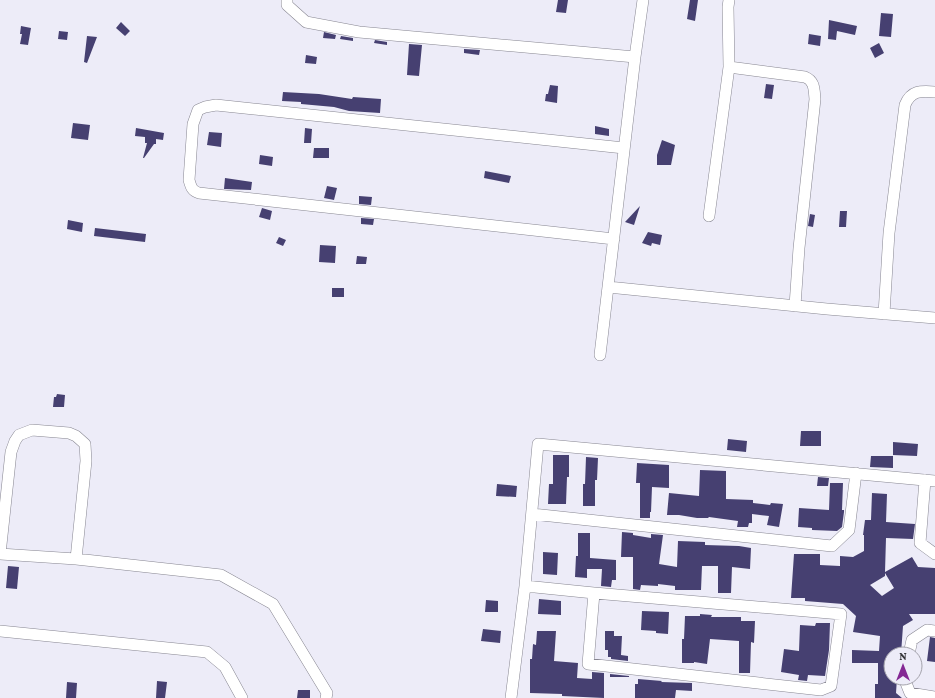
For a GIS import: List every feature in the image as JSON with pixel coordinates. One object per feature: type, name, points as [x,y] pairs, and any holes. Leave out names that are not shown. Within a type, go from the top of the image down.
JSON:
[{"type":"street","points":[[287,0],[287,5],[306,22],[359,32],[635,57]]},
{"type":"street","points":[[600,355],[643,0]]},
{"type":"street","points":[[709,216],[729,67],[729,0]]},
{"type":"street","points":[[729,67],[805,77],[810,79],[813,84],[815,99],[799,248],[795,306]]},
{"type":"street","points":[[884,314],[889,233],[905,105],[912,93],[935,92]]},
{"type":"street","points":[[614,239],[194,192],[191,188],[189,180],[193,124],[198,110],[216,105],[624,148]]},
{"type":"street","points":[[608,287],[795,306],[935,318]]},
{"type":"street","points":[[76,559],[86,461],[85,444],[76,436],[70,434],[32,430],[19,435],[11,452],[0,554],[76,559],[221,575],[273,604],[326,693],[326,698]]},
{"type":"street","points":[[511,698],[525,586],[538,444],[930,480],[920,543],[935,554]]},
{"type":"street","points":[[532,514],[832,546],[849,530],[856,473]]},
{"type":"street","points":[[525,586],[841,614],[831,686],[821,690],[588,664],[594,593]]},
{"type":"street","points":[[911,646],[912,640],[927,630],[935,631]]},
{"type":"street","points":[[0,631],[206,652],[225,667],[242,698]]},
{"type":"street","points":[[907,686],[910,693],[935,697]]},
{"type":"building","points":[[558,0],[568,0],[566,13],[556,12]]},
{"type":"building","points":[[690,0],[698,0],[695,21],[687,19]]},
{"type":"building","points":[[881,13],[893,14],[891,37],[879,36]]},
{"type":"building","points":[[829,20],[857,26],[855,35],[837,31],[836,40],[828,39]]},
{"type":"building","points":[[121,22],[130,31],[125,36],[116,28]]},
{"type":"building","points":[[21,26],[31,28],[28,45],[20,44],[22,34],[20,34]]},
{"type":"building","points":[[59,31],[68,32],[67,40],[58,39]]},
{"type":"building","points":[[324,32],[336,35],[335,39],[323,38]]},
{"type":"building","points":[[809,34],[821,36],[820,46],[808,44]]},
{"type":"building","points":[[87,36],[97,37],[87,63],[84,62]]},
{"type":"building","points":[[341,36],[353,38],[353,41],[340,39]]},
{"type":"building","points":[[375,40],[387,42],[387,45],[374,43]]},
{"type":"building","points":[[879,43],[884,53],[875,58],[870,48]]},
{"type":"building","points":[[409,44],[422,45],[419,76],[407,75]]},
{"type":"building","points":[[464,49],[480,50],[479,55],[464,53]]},
{"type":"building","points":[[306,55],[317,57],[316,64],[305,63]]},
{"type":"building","points":[[766,84],[774,85],[772,99],[764,98]]},
{"type":"building","points":[[550,85],[558,86],[557,103],[545,101]]},
{"type":"building","points":[[283,92],[319,94],[352,99],[353,97],[381,99],[380,113],[349,111],[334,107],[301,104],[301,102],[282,101]]},
{"type":"building","points":[[73,123],[90,125],[88,140],[71,138]]},
{"type":"building","points":[[595,126],[609,129],[609,136],[595,134]]},
{"type":"building","points":[[136,128],[164,133],[163,140],[156,139],[156,144],[154,144],[144,158],[147,143],[145,143],[145,137],[135,136]]},
{"type":"building","points":[[305,128],[312,129],[311,143],[304,143]]},
{"type":"building","points":[[209,132],[222,133],[221,147],[207,145]]},
{"type":"building","points":[[662,140],[675,145],[671,165],[657,165],[657,155]]},
{"type":"building","points":[[314,148],[329,148],[329,158],[313,158]]},
{"type":"building","points":[[260,155],[273,157],[272,166],[259,164]]},
{"type":"building","points":[[485,171],[511,176],[509,183],[484,178]]},
{"type":"building","points":[[225,178],[252,182],[251,190],[224,189]]},
{"type":"building","points":[[327,186],[337,188],[334,200],[324,198]]},
{"type":"building","points":[[359,196],[372,197],[371,205],[359,204]]},
{"type":"building","points":[[640,206],[634,225],[625,222]]},
{"type":"building","points":[[262,208],[272,211],[270,220],[259,217]]},
{"type":"building","points":[[840,211],[847,211],[846,227],[839,227]]},
{"type":"building","points":[[810,214],[815,215],[813,227],[808,226]]},
{"type":"building","points":[[361,218],[374,219],[373,225],[361,224]]},
{"type":"building","points":[[68,220],[83,223],[82,232],[67,229]]},
{"type":"building","points":[[95,228],[146,234],[145,242],[94,236]]},
{"type":"building","points":[[648,232],[662,235],[660,245],[652,243],[651,246],[642,243]]},
{"type":"building","points":[[279,237],[286,240],[283,246],[276,243]]},
{"type":"building","points":[[320,245],[336,246],[335,263],[319,262]]},
{"type":"building","points":[[357,256],[367,257],[366,264],[356,264]]},
{"type":"building","points":[[332,288],[344,288],[344,297],[332,297]]},
{"type":"building","points":[[57,394],[65,395],[64,407],[53,407],[54,397],[56,397]]},
{"type":"building","points":[[801,431],[821,431],[821,446],[800,446]]},
{"type":"building","points":[[728,439],[747,441],[746,452],[727,450]]},
{"type":"building","points":[[893,442],[918,444],[917,456],[893,455]]},
{"type":"building","points":[[553,455],[569,455],[569,477],[567,477],[566,504],[548,504],[549,484],[553,484]]},
{"type":"building","points":[[871,456],[893,456],[893,468],[870,467]]},
{"type":"building","points":[[586,457],[598,458],[597,480],[595,480],[595,506],[583,506],[583,484],[585,484]]},
{"type":"building","points":[[637,463],[669,465],[669,488],[652,487],[650,518],[640,518],[640,483],[636,483]]},
{"type":"building","points":[[700,470],[726,471],[726,499],[753,500],[753,503],[770,505],[771,503],[783,504],[779,527],[767,525],[769,516],[752,514],[752,523],[749,523],[748,527],[737,527],[738,521],[709,517],[697,518],[667,515],[669,493],[699,496]]},
{"type":"building","points":[[818,477],[829,478],[828,486],[817,486]]},
{"type":"building","points":[[830,483],[843,483],[842,510],[844,510],[844,512],[842,527],[837,531],[812,530],[812,528],[798,527],[799,508],[829,510]]},
{"type":"building","points":[[497,484],[517,486],[516,497],[496,496]]},
{"type":"building","points":[[872,493],[887,494],[886,522],[915,524],[913,539],[886,538],[885,572],[912,557],[918,567],[935,568],[935,614],[909,614],[913,620],[903,626],[902,646],[883,646],[883,686],[896,686],[896,693],[902,698],[875,698],[875,684],[878,684],[878,663],[852,663],[852,650],[879,651],[880,636],[853,632],[856,616],[843,604],[805,601],[805,598],[791,598],[794,554],[820,554],[820,565],[840,566],[840,556],[853,557],[864,551],[863,535],[865,520],[871,520]],"holes":[[[885,573],[894,588],[882,596],[870,585],[885,576]]]},
{"type":"building","points":[[622,532],[633,533],[633,535],[651,538],[651,534],[663,535],[659,564],[677,567],[678,541],[705,542],[705,545],[739,546],[751,548],[750,569],[732,567],[731,593],[718,593],[718,566],[702,566],[701,590],[675,590],[675,586],[658,584],[658,586],[641,585],[640,590],[633,589],[633,557],[621,557]]},
{"type":"building","points":[[578,533],[590,533],[590,558],[616,560],[616,580],[612,580],[611,587],[601,586],[602,569],[587,569],[587,578],[575,577],[576,556],[578,556]]},
{"type":"building","points":[[543,552],[558,553],[557,575],[543,574]]},
{"type":"building","points":[[8,566],[19,567],[17,589],[6,588]]},
{"type":"building","points":[[539,599],[561,601],[561,615],[538,614]]},
{"type":"building","points":[[486,600],[498,601],[498,612],[485,612]]},
{"type":"building","points":[[642,611],[669,612],[668,634],[656,633],[656,631],[641,630]]},
{"type":"building","points":[[700,614],[712,615],[711,617],[741,617],[741,621],[755,621],[754,643],[751,642],[750,673],[739,673],[739,641],[710,639],[707,664],[694,662],[682,663],[682,639],[684,639],[685,616],[700,616]]},
{"type":"building","points":[[816,623],[830,623],[829,650],[825,676],[808,675],[807,681],[798,680],[799,675],[781,672],[784,649],[799,651],[800,625],[815,626]]},
{"type":"building","points":[[483,629],[501,631],[500,643],[481,641]]},
{"type":"building","points":[[537,631],[556,631],[554,661],[578,663],[577,678],[592,679],[592,672],[604,673],[604,698],[530,693],[530,659],[532,659],[533,644],[536,645]]},
{"type":"building","points":[[605,631],[614,631],[614,636],[622,636],[621,655],[628,656],[628,661],[611,659],[611,657],[608,657],[608,650],[605,650]]},
{"type":"building","points":[[930,637],[935,638],[935,662],[927,661]]},
{"type":"building","points":[[610,674],[629,676],[629,677],[610,677]]},
{"type":"building","points":[[638,679],[662,681],[661,682],[692,683],[692,691],[676,690],[675,698],[635,698],[635,684],[638,684]]},
{"type":"building","points":[[157,681],[167,682],[165,698],[156,698]]},
{"type":"building","points":[[67,682],[77,683],[76,698],[66,698]]},
{"type":"building","points":[[298,690],[310,690],[310,698],[297,698]]}]
